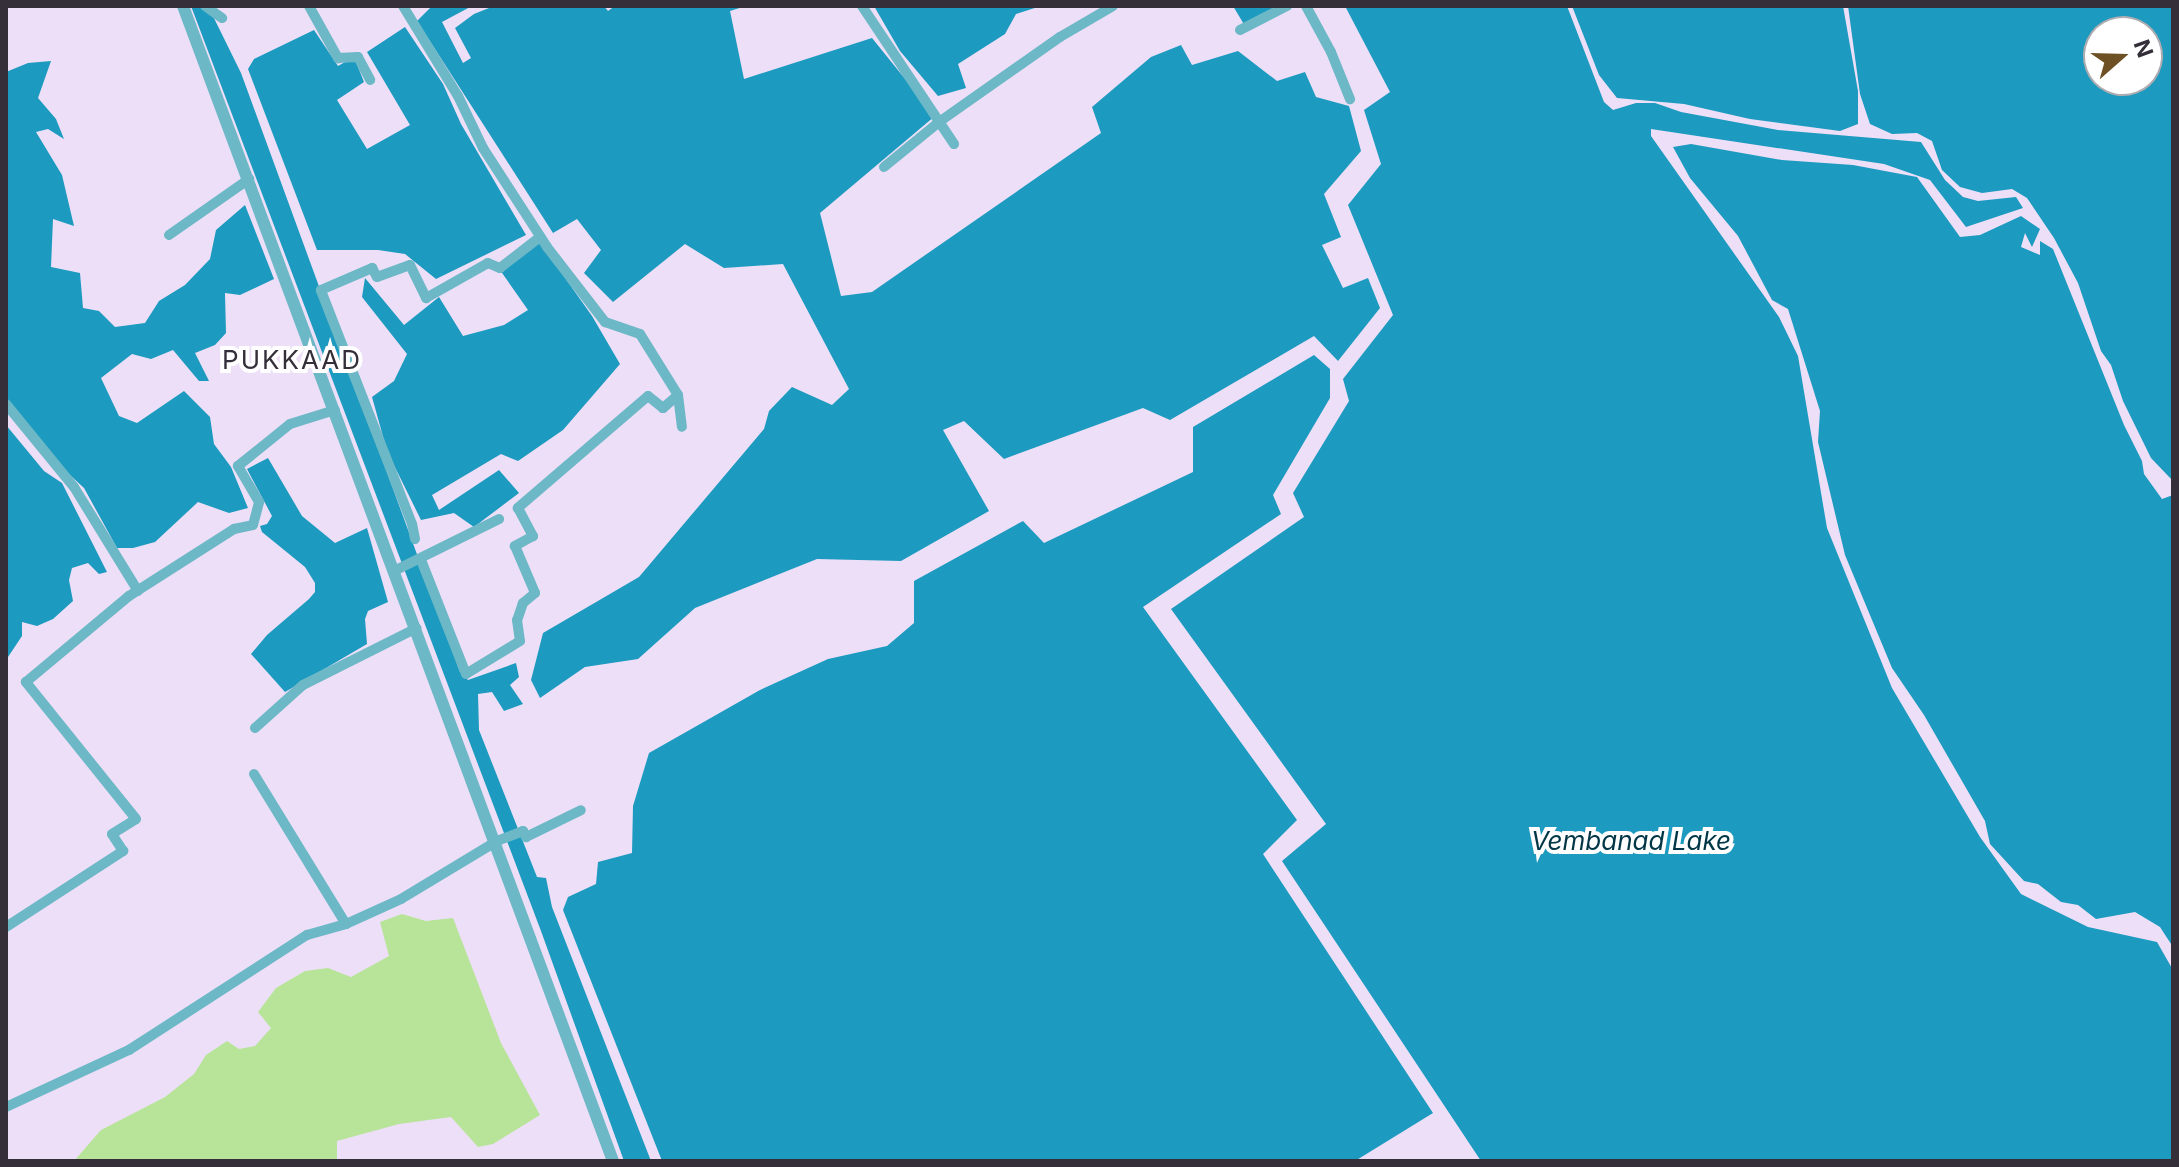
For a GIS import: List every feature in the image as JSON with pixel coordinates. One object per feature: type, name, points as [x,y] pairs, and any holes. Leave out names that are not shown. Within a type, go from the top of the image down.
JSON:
[{"type":"street","points":[[183,6],[497,841],[613,1161]]},
{"type":"street","points":[[205,6],[222,18]]},
{"type":"street","points":[[309,6],[338,58],[358,57],[370,80]]},
{"type":"street","points":[[403,6],[458,96],[483,148],[540,237],[605,322],[623,331],[640,334],[678,395],[682,427]]},
{"type":"street","points":[[862,6],[954,144]]},
{"type":"street","points":[[884,167],[939,122],[1060,37],[1113,6]]},
{"type":"street","points":[[1240,30],[1287,6]]},
{"type":"street","points":[[1306,6],[1350,99]]},
{"type":"street","points":[[169,235],[249,179]]},
{"type":"street","points":[[415,539],[412,524],[321,290],[372,268],[377,277],[410,265],[426,298],[488,263],[500,268],[540,237]]},
{"type":"street","points":[[421,560],[466,674],[520,641],[517,620],[523,603],[535,593],[515,546],[533,536],[518,508],[648,396],[663,408],[678,395]]},
{"type":"street","points":[[6,404],[74,487],[138,591]]},
{"type":"street","points":[[6,927],[123,851],[112,834],[136,819],[26,682],[138,591],[234,529],[253,525],[259,502],[238,466],[290,424],[335,410]]},
{"type":"street","points":[[396,570],[499,519]]},
{"type":"street","points":[[255,728],[303,685],[417,628]]},
{"type":"street","points":[[254,774],[346,924]]},
{"type":"street","points":[[6,1107],[129,1050],[307,935],[346,924],[401,899],[497,841],[523,831],[526,837],[581,810]]},
{"type":"green space","points":[[402,914],[426,921],[453,918],[501,1043],[540,1115],[493,1144],[478,1147],[451,1117],[399,1124],[337,1141],[337,1161],[74,1161],[101,1130],[165,1097],[194,1074],[206,1055],[227,1041],[239,1049],[255,1046],[271,1028],[258,1012],[276,988],[305,971],[328,968],[351,977],[389,956],[380,922]]},
{"type":"water","points":[[191,6],[208,6],[241,73],[460,672],[468,680],[516,663],[519,677],[510,685],[523,704],[504,711],[492,692],[478,694],[479,730],[537,877],[546,878],[552,907],[651,1161],[624,1161],[541,931]]},
{"type":"water","points":[[432,6],[472,6],[442,22],[463,63],[471,58],[455,28],[474,14],[494,6],[604,6],[608,11],[615,6],[746,6],[730,11],[744,79],[872,38],[935,116],[820,213],[841,296],[872,292],[1101,133],[1092,107],[1151,57],[1181,45],[1192,65],[1238,51],[1277,81],[1305,72],[1316,97],[1349,106],[1361,151],[1324,194],[1341,237],[1322,245],[1343,288],[1368,278],[1380,308],[1338,361],[1314,336],[1170,420],[1143,408],[1004,459],[964,421],[943,430],[989,511],[901,561],[817,559],[695,608],[638,659],[585,667],[540,698],[531,680],[543,633],[639,577],[764,429],[769,411],[792,387],[832,405],[849,389],[783,264],[724,268],[685,244],[613,302],[584,273],[601,250],[577,219],[553,233],[417,21]]},
{"type":"water","points":[[874,6],[1041,6],[1016,14],[1005,34],[958,64],[966,88],[938,96],[900,51]]},
{"type":"water","points":[[1233,6],[1277,6],[1245,26]]},
{"type":"water","name":"Vembanad Lake","points":[[1345,6],[1567,6],[1604,102],[1613,110],[1636,103],[1655,103],[1681,112],[1778,130],[1921,142],[1945,180],[1963,197],[1978,201],[2016,197],[2023,208],[1966,227],[1930,180],[1884,164],[1651,129],[1651,136],[1779,317],[1798,356],[1827,528],[1892,688],[1980,837],[2021,894],[2088,927],[2157,942],[2173,970],[2173,1161],[1481,1161],[1282,861],[1326,824],[1171,609],[1304,517],[1293,493],[1349,401],[1343,379],[1393,315],[1348,205],[1381,164],[1364,110],[1390,92]]},
{"type":"water","points":[[1572,6],[1843,6],[1858,91],[1858,124],[1840,131],[1750,119],[1684,104],[1617,98],[1599,75]]},
{"type":"water","points":[[1848,6],[2173,6],[2173,481],[2151,458],[2123,401],[2111,365],[2101,351],[2078,283],[2054,238],[2027,198],[2012,189],[1982,193],[1960,187],[1942,170],[1932,141],[1917,133],[1892,134],[1870,124],[1860,94]]},
{"type":"water","points":[[405,27],[443,84],[461,124],[526,235],[436,279],[405,254],[378,250],[317,250],[248,69],[254,59],[314,30],[338,66],[354,57],[364,82],[337,100],[367,149],[410,125],[367,52]]},
{"type":"water","points":[[51,61],[38,98],[56,119],[64,139],[48,129],[36,132],[62,175],[74,226],[53,219],[51,267],[80,273],[83,308],[99,311],[115,327],[145,323],[159,301],[185,285],[210,259],[216,230],[245,205],[274,279],[240,295],[225,293],[226,333],[215,345],[195,353],[209,381],[199,381],[173,350],[151,359],[132,354],[101,378],[119,416],[137,423],[184,391],[210,417],[214,444],[231,467],[248,508],[229,513],[198,502],[155,542],[133,548],[117,548],[84,488],[58,464],[6,398],[6,72],[28,63]]},
{"type":"water","points":[[1691,144],[1782,160],[1853,165],[1917,177],[1960,237],[1980,235],[2021,216],[2040,229],[2032,247],[2025,233],[2021,247],[2040,255],[2040,241],[2053,249],[2124,425],[2142,461],[2144,474],[2162,499],[2173,495],[2173,947],[2160,927],[2135,912],[2096,919],[2078,905],[2061,902],[2038,884],[2024,881],[1990,844],[1985,821],[1924,715],[1892,668],[1845,555],[1818,442],[1820,411],[1788,309],[1772,300],[1738,236],[1690,178],[1673,147]]},
{"type":"water","points":[[539,241],[592,316],[620,364],[563,430],[518,461],[501,454],[432,495],[439,510],[499,470],[519,493],[474,527],[454,513],[421,520],[387,451],[372,397],[394,381],[407,354],[362,297],[365,278],[404,325],[439,297],[463,336],[504,325],[528,310],[500,270]]},
{"type":"water","points":[[1314,355],[1330,369],[1330,398],[1273,495],[1281,514],[1143,607],[1297,820],[1263,854],[1433,1113],[1355,1161],[662,1161],[563,910],[568,897],[596,884],[598,862],[632,853],[633,806],[649,753],[760,690],[828,659],[887,646],[914,623],[914,581],[1023,521],[1044,543],[1193,472],[1193,427]]},
{"type":"water","points":[[6,425],[44,471],[62,483],[107,572],[99,574],[88,563],[72,568],[69,580],[73,601],[53,619],[37,626],[22,622],[22,636],[6,660]]},
{"type":"water","points":[[268,458],[302,516],[335,543],[367,528],[388,602],[368,611],[365,619],[367,644],[285,692],[251,654],[267,635],[309,599],[315,592],[315,583],[305,567],[262,532],[260,526],[267,524],[272,516],[247,469]]},
{"type":"district","name":"PUKKAAD","points":[[292,360]]}]
